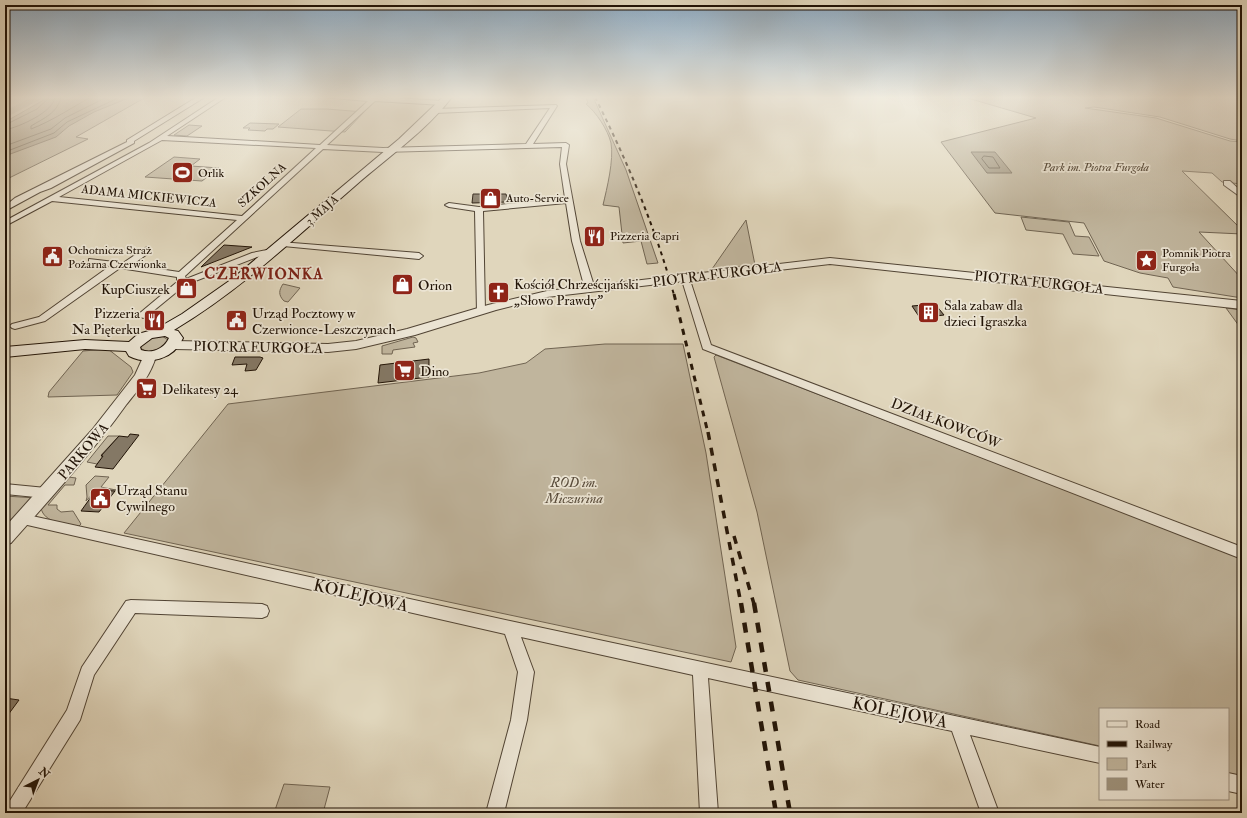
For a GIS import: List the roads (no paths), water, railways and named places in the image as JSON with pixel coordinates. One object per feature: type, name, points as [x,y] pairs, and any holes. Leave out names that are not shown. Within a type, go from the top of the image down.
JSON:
[{"type":"main road","name":"3 MAJA","points":[[145,337],[160,332],[191,314],[242,278],[408,135]]},
{"type":"main road","name":"3 MAJA","points":[[174,340],[191,314]]},
{"type":"main road","points":[[133,347],[132,351],[136,355],[150,356],[164,352],[174,340],[168,332],[160,332]]},
{"type":"main road","points":[[71,346],[113,338],[145,337]]},
{"type":"main road","points":[[5,352],[71,346],[120,345],[133,347],[145,337]]},
{"type":"street","points":[[5,209],[18,202],[18,200],[63,179],[141,135]]},
{"type":"street","points":[[5,224],[165,135]]},
{"type":"street","name":"SZKOLNA","points":[[143,315],[243,218],[335,135]]},
{"type":"street","points":[[528,146],[535,135]]},
{"type":"street","points":[[161,138],[392,150],[566,145],[563,164],[576,241],[590,289]]},
{"type":"street","points":[[116,141],[151,144]]},
{"type":"street","points":[[99,160],[119,162]]},
{"type":"street","points":[[63,179],[83,182]]},
{"type":"street","points":[[1227,183],[1242,196]]},
{"type":"street","name":"ADAMA MICKIEWICZA","points":[[52,199],[243,218]]},
{"type":"street","points":[[449,205],[479,209],[570,200]]},
{"type":"street","points":[[18,202],[39,206]]},
{"type":"street","points":[[479,209],[480,311]]},
{"type":"street","points":[[283,244],[419,256]]},
{"type":"street","points":[[15,326],[42,319],[147,250]]},
{"type":"street","points":[[92,261],[122,265],[181,279],[206,275],[255,255],[272,252]]},
{"type":"street","name":"PIOTRA FURGOŁA","points":[[174,340],[328,348],[348,347],[381,342],[521,298],[810,262],[844,261],[1242,305]]},
{"type":"street","name":"DZIAŁKOWCÓW","points":[[685,278],[707,347],[1242,553]]},
{"type":"street","name":"PARKOWA","points":[[5,538],[102,430],[145,369],[150,356]]},
{"type":"street","points":[[5,488],[46,493]]},
{"type":"street","name":"KOLEJOWA","points":[[23,519],[510,628],[1099,755]]},
{"type":"street","points":[[12,813],[74,714],[87,672],[132,606],[262,611]]},
{"type":"street","points":[[495,813],[519,720],[526,672],[510,628]]},
{"type":"street","points":[[700,668],[709,813]]},
{"type":"street","points":[[958,725],[990,813]]},
{"type":"street","points":[[1229,782],[1242,786]]},
{"type":"water","points":[[5,135],[58,135],[56,137],[5,156]]},
{"type":"water","points":[[971,152],[995,152],[1012,173],[987,173]]},
{"type":"railway","points":[[613,135],[649,219],[674,295]]},
{"type":"railway","points":[[674,294],[708,433]]},
{"type":"railway","points":[[708,432],[741,604]]},
{"type":"railway","points":[[734,536],[754,604]]},
{"type":"railway","points":[[741,603],[776,813]]},
{"type":"railway","points":[[754,603],[790,813]]},
{"type":"place","name":"Orlik","points":[[182,173]]},
{"type":"place","name":"Auto-Service","points":[[490,198]]},
{"type":"place","name":"Pizzeria Capri","points":[[594,236]]},
{"type":"place","name":"Ochotnicza Straż Pożarna Czerwionka","points":[[52,257]]},
{"type":"place","name":"Pomnik Piotra Furgoła","points":[[1147,260]]},
{"type":"place","name":"Orion","points":[[402,285]]},
{"type":"place","name":"KupCiuszek","points":[[186,289]]},
{"type":"place","name":"Kościół Chrześcijański „Słowo Prawdy”","points":[[499,292]]},
{"type":"place","name":"Sala zabaw dla dzieci Igraszka","points":[[928,313]]},
{"type":"place","name":"Pizzeria Na Pięterku","points":[[155,321]]},
{"type":"place","name":"Urząd Pocztowy w Czerwionce-Leszczynach","points":[[237,321]]},
{"type":"place","name":"Dino","points":[[404,371]]},
{"type":"place","name":"Delikatesy 24","points":[[147,389]]},
{"type":"place","name":"Urząd Stanu Cywilnego","points":[[100,498]]},
{"type":"district","name":"CZERWIONKA","points":[[264,274]]},
{"type":"park label","name":"Park im. Piotra Furgoła","points":[[1096,167]]},
{"type":"park label","name":"ROD im. Miczurina","points":[[574,490]]}]
